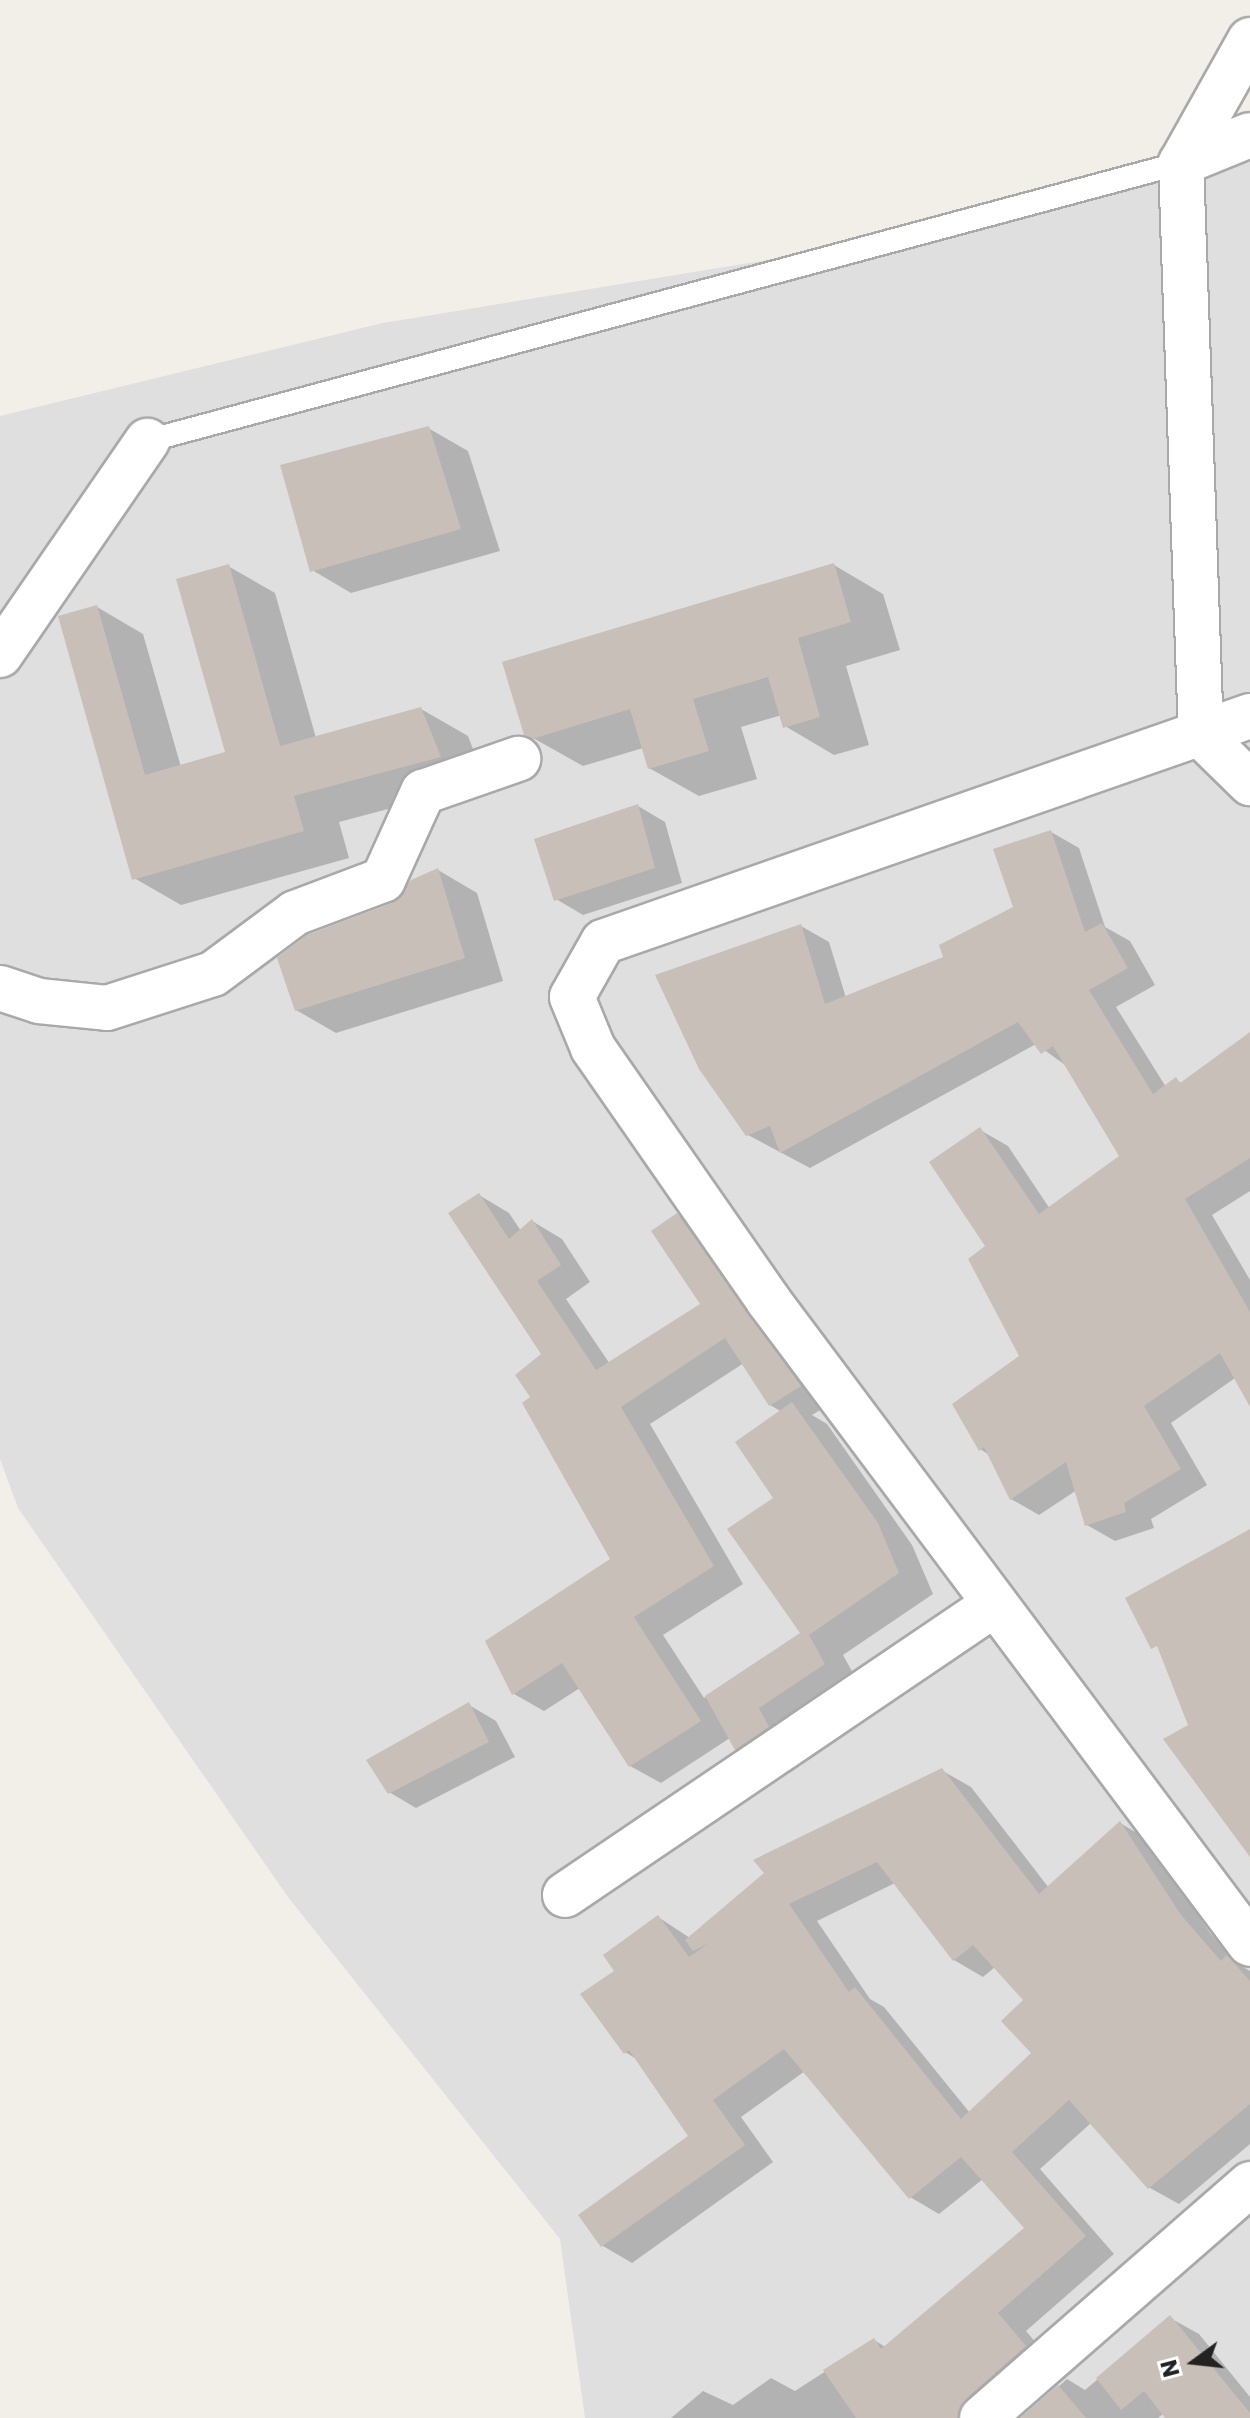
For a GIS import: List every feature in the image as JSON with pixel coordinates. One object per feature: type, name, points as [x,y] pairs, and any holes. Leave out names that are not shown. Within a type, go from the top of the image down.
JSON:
[{"type":"street","points":[[1250,40],[1181,163],[1201,735],[1250,783]]},
{"type":"street","points":[[1181,163],[1250,135]]},
{"type":"street","points":[[0,655],[147,441]]},
{"type":"street","points":[[1250,716],[603,942],[572,997],[593,1048],[768,1300],[992,1606],[1250,1944]]},
{"type":"street","points":[[0,988],[39,1001],[107,1008],[213,974],[295,913],[383,880],[423,792],[518,759]]},
{"type":"street","points":[[565,1895],[992,1606]]},
{"type":"street","points":[[982,2418],[1250,2184]]},
{"type":"lane","points":[[147,441],[1181,163]]},
{"type":"shaded area","points":[[1250,156],[1250,2418],[585,2418],[560,2239],[288,1897],[18,1508],[0,1459],[0,416],[383,323],[835,249]]},
{"type":"building","points":[[429,426],[461,529],[310,572],[280,465]]},
{"type":"building","points":[[834,563],[851,622],[798,638],[820,717],[783,728],[768,677],[693,699],[709,751],[648,769],[630,709],[532,739],[524,735],[502,662]]},
{"type":"building","points":[[229,564],[280,746],[421,707],[441,757],[294,796],[304,831],[132,880],[58,616],[97,605],[145,775],[225,752],[176,579]]},
{"type":"building","points":[[638,804],[655,868],[554,901],[534,839]]},
{"type":"building","points":[[1051,830],[1085,932],[1102,923],[1128,968],[1089,990],[1153,1094],[1176,1077],[1180,1083],[1250,1032],[1250,1158],[1185,1199],[1250,1312],[1250,1407],[1220,1353],[1144,1406],[1181,1469],[1124,1503],[1126,1512],[1085,1526],[1066,1462],[1010,1500],[984,1447],[979,1451],[952,1404],[1019,1356],[968,1259],[985,1246],[929,1162],[980,1127],[1039,1214],[1119,1156],[1053,1046],[1041,1054],[1018,1022],[780,1153],[770,1126],[746,1136],[699,1069],[655,975],[801,924],[825,1004],[943,957],[939,945],[1013,907],[993,849]]},
{"type":"building","points":[[438,868],[465,958],[295,1011],[277,958],[307,935],[392,903],[411,880]]},
{"type":"building","points":[[479,1193],[509,1239],[532,1219],[561,1265],[537,1281],[596,1370],[700,1304],[651,1231],[677,1213],[801,1386],[769,1406],[725,1338],[621,1407],[714,1566],[634,1617],[701,1721],[629,1767],[562,1663],[512,1695],[485,1641],[610,1559],[522,1403],[530,1397],[515,1375],[541,1354],[448,1213]]},
{"type":"building","points":[[792,1402],[878,1523],[899,1573],[809,1635],[825,1664],[759,1708],[769,1727],[735,1750],[705,1696],[800,1633],[727,1529],[773,1498],[735,1442]]},
{"type":"building","points":[[1250,1529],[1250,1857],[1163,1739],[1188,1725],[1157,1646],[1151,1649],[1125,1598]]},
{"type":"building","points":[[469,1702],[489,1742],[388,1794],[366,1760]]},
{"type":"building","points":[[942,1768],[1039,1894],[1120,1821],[1181,1915],[1221,1961],[1227,1955],[1250,1981],[1250,2104],[1148,2189],[1069,2100],[1012,2152],[1086,2236],[998,2313],[1026,2346],[966,2399],[958,2418],[856,2418],[823,2370],[874,2338],[881,2349],[1024,2228],[961,2157],[909,2199],[784,2049],[713,2100],[745,2145],[601,2247],[578,2215],[688,2136],[629,2050],[624,2054],[580,1994],[614,1971],[603,1955],[658,1915],[689,1957],[709,1943],[693,1951],[685,1940],[764,1873],[753,1860]],"holes":[[[877,1862],[953,1961],[973,1945],[1023,2000],[1001,2021],[1031,2053],[961,2119],[855,1987],[849,1992],[789,1904]]]},
{"type":"building","points":[[1170,2315],[1250,2413],[1250,2418],[1165,2418],[1144,2391],[1121,2410],[1096,2378]]},
{"type":"building","points":[[1058,2385],[1086,2418],[1020,2418]]}]
